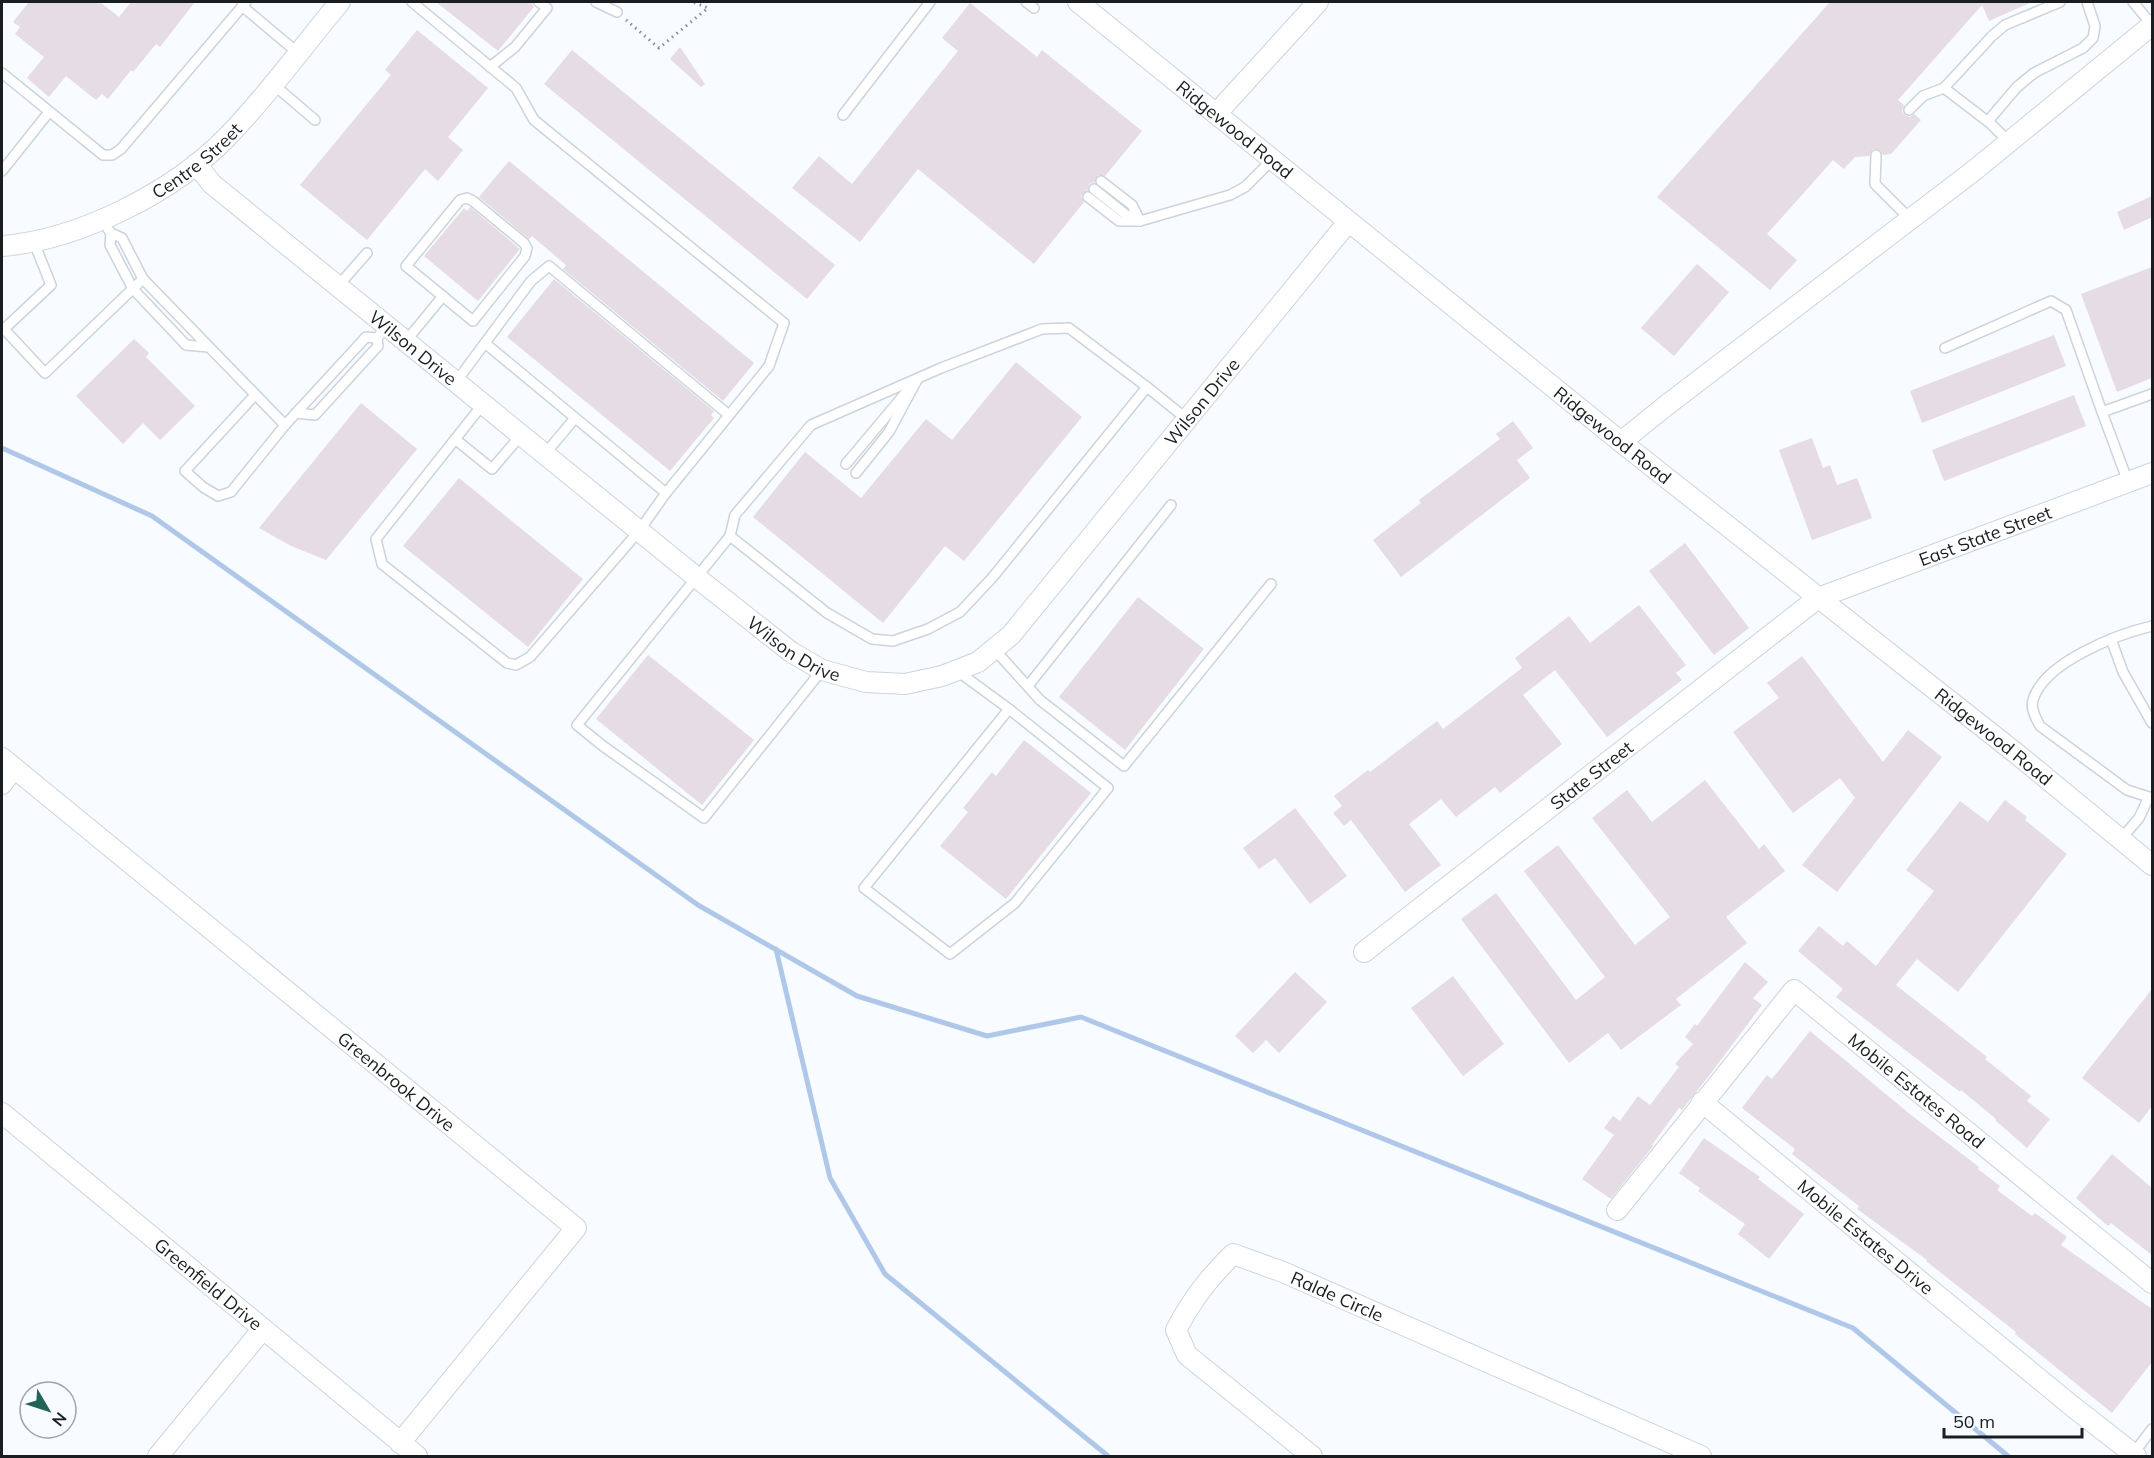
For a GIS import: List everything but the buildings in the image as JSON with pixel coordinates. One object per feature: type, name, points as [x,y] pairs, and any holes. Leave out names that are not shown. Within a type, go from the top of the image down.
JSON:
[{"type":"street","name":"Centre Street","points":[[2,246],[71,231],[107,226],[196,164],[228,137],[340,2]]},
{"type":"street","name":"Ridgewood Road","points":[[1078,2],[1621,442],[2017,754],[2152,865]]},
{"type":"street","points":[[1216,114],[1318,2]]},
{"type":"street","points":[[1621,442],[1911,219],[2152,25]]},
{"type":"street","name":"Wilson Drive","points":[[196,164],[212,184],[339,286],[382,332],[406,341],[696,578],[791,652],[822,670],[866,682],[905,684],[942,676],[978,662],[1011,635],[1348,222]]},
{"type":"street","name":"East State Street","points":[[1818,598],[2152,473]]},
{"type":"street","name":"State Street","points":[[1364,952],[1818,598]]},
{"type":"street","points":[[2,784],[8,763]]},
{"type":"street","name":"Greenbrook Drive","points":[[8,763],[576,1228],[400,1443]]},
{"type":"street","name":"Mobile Estates Road","points":[[1702,1102],[1794,990],[2152,1283]]},
{"type":"street","points":[[1617,1210],[1702,1102]]},
{"type":"street","name":"Mobile Estates Drive","points":[[1702,1102],[2072,1406],[2135,1455]]},
{"type":"street","name":"Greenfield Drive","points":[[2,1113],[417,1456]]},
{"type":"street","name":"Ralde Circle","points":[[1312,1456],[1187,1355],[1176,1330],[1208,1278],[1233,1254],[1284,1272],[1701,1456]]},
{"type":"street","points":[[158,1456],[262,1330]]},
{"type":"lane","points":[[411,2],[516,88],[534,120],[784,323],[769,366],[666,493],[639,531],[530,657],[516,665],[507,663],[382,564],[376,538],[483,404]]},
{"type":"lane","points":[[490,67],[514,47],[547,8],[540,2]]},
{"type":"lane","points":[[596,2],[617,12]]},
{"type":"lane","points":[[843,115],[930,2]]},
{"type":"lane","points":[[1026,2],[1034,8]]},
{"type":"lane","points":[[1909,110],[1923,96],[1944,88],[2005,24],[2060,2]]},
{"type":"lane","points":[[1988,121],[2017,87],[2034,73],[2083,48],[2093,38],[2095,26],[2087,2]]},
{"type":"lane","points":[[2133,2],[2152,25]]},
{"type":"lane","points":[[2,73],[103,154],[112,154],[121,149],[244,4],[298,53]]},
{"type":"lane","points":[[273,84],[315,120]]},
{"type":"lane","points":[[1944,88],[1988,121],[2009,142]]},
{"type":"lane","points":[[2,171],[50,112]]},
{"type":"lane","points":[[1876,155],[1875,184],[1911,219]]},
{"type":"lane","points":[[1091,193],[1119,221],[1140,221],[1230,195],[1245,187],[1272,160]]},
{"type":"lane","points":[[1101,181],[1132,205],[1140,221]]},
{"type":"lane","points":[[467,198],[524,243],[527,248],[525,256],[473,321],[443,296],[406,266],[460,200],[467,198]]},
{"type":"lane","points":[[107,226],[122,238],[143,279],[285,425]]},
{"type":"lane","points":[[107,226],[110,244],[133,289],[186,345],[208,347]]},
{"type":"lane","points":[[33,240],[51,285],[4,329],[45,373],[143,279]]},
{"type":"lane","points":[[339,286],[367,253]]},
{"type":"lane","points":[[456,382],[486,344],[508,309],[531,281],[549,266],[729,415]]},
{"type":"lane","points":[[406,341],[443,296]]},
{"type":"lane","points":[[1945,348],[2051,301],[2066,310],[2128,482]]},
{"type":"lane","points":[[822,670],[704,818],[577,725],[730,536],[735,515],[811,425],[918,378],[1042,329],[1069,328],[1188,420]]},
{"type":"lane","points":[[255,395],[185,471],[202,488],[218,496],[231,492],[285,425],[366,337],[382,332]]},
{"type":"lane","points":[[296,413],[315,415],[378,346],[382,332]]},
{"type":"lane","points":[[486,344],[666,493]]},
{"type":"lane","points":[[335,371],[346,381]]},
{"type":"lane","points":[[846,464],[918,378]]},
{"type":"lane","points":[[856,473],[889,432],[918,378]]},
{"type":"lane","points":[[730,536],[827,613],[872,639],[893,641],[928,629],[960,612],[992,578],[1148,387]]},
{"type":"lane","points":[[2102,412],[2152,394]]},
{"type":"lane","points":[[545,454],[575,418]]},
{"type":"lane","points":[[455,439],[492,469],[521,435]]},
{"type":"lane","points":[[1028,686],[1171,505]]},
{"type":"lane","points":[[994,649],[1040,700],[1124,766],[1271,584]]},
{"type":"lane","points":[[2121,839],[2139,818],[2151,797],[2127,790],[2040,726],[2033,712],[2032,702],[2038,688],[2058,668],[2080,654],[2130,631],[2152,626]]},
{"type":"lane","points":[[2112,639],[2123,672],[2152,723]]},
{"type":"lane","points":[[956,670],[1009,709],[1108,788],[1015,903],[950,954],[864,888],[1009,709]]},
{"type":"lane","points":[[2135,1455],[2152,1429]]},
{"type":"path","points":[[617,12],[659,48],[708,8],[693,2]]},
{"type":"waterway","points":[[2,448],[152,516],[698,905],[857,996],[987,1036],[1081,1017],[1853,1328],[2008,1456]]},
{"type":"waterway","points":[[776,949],[830,1178],[885,1274],[1108,1456]]}]
